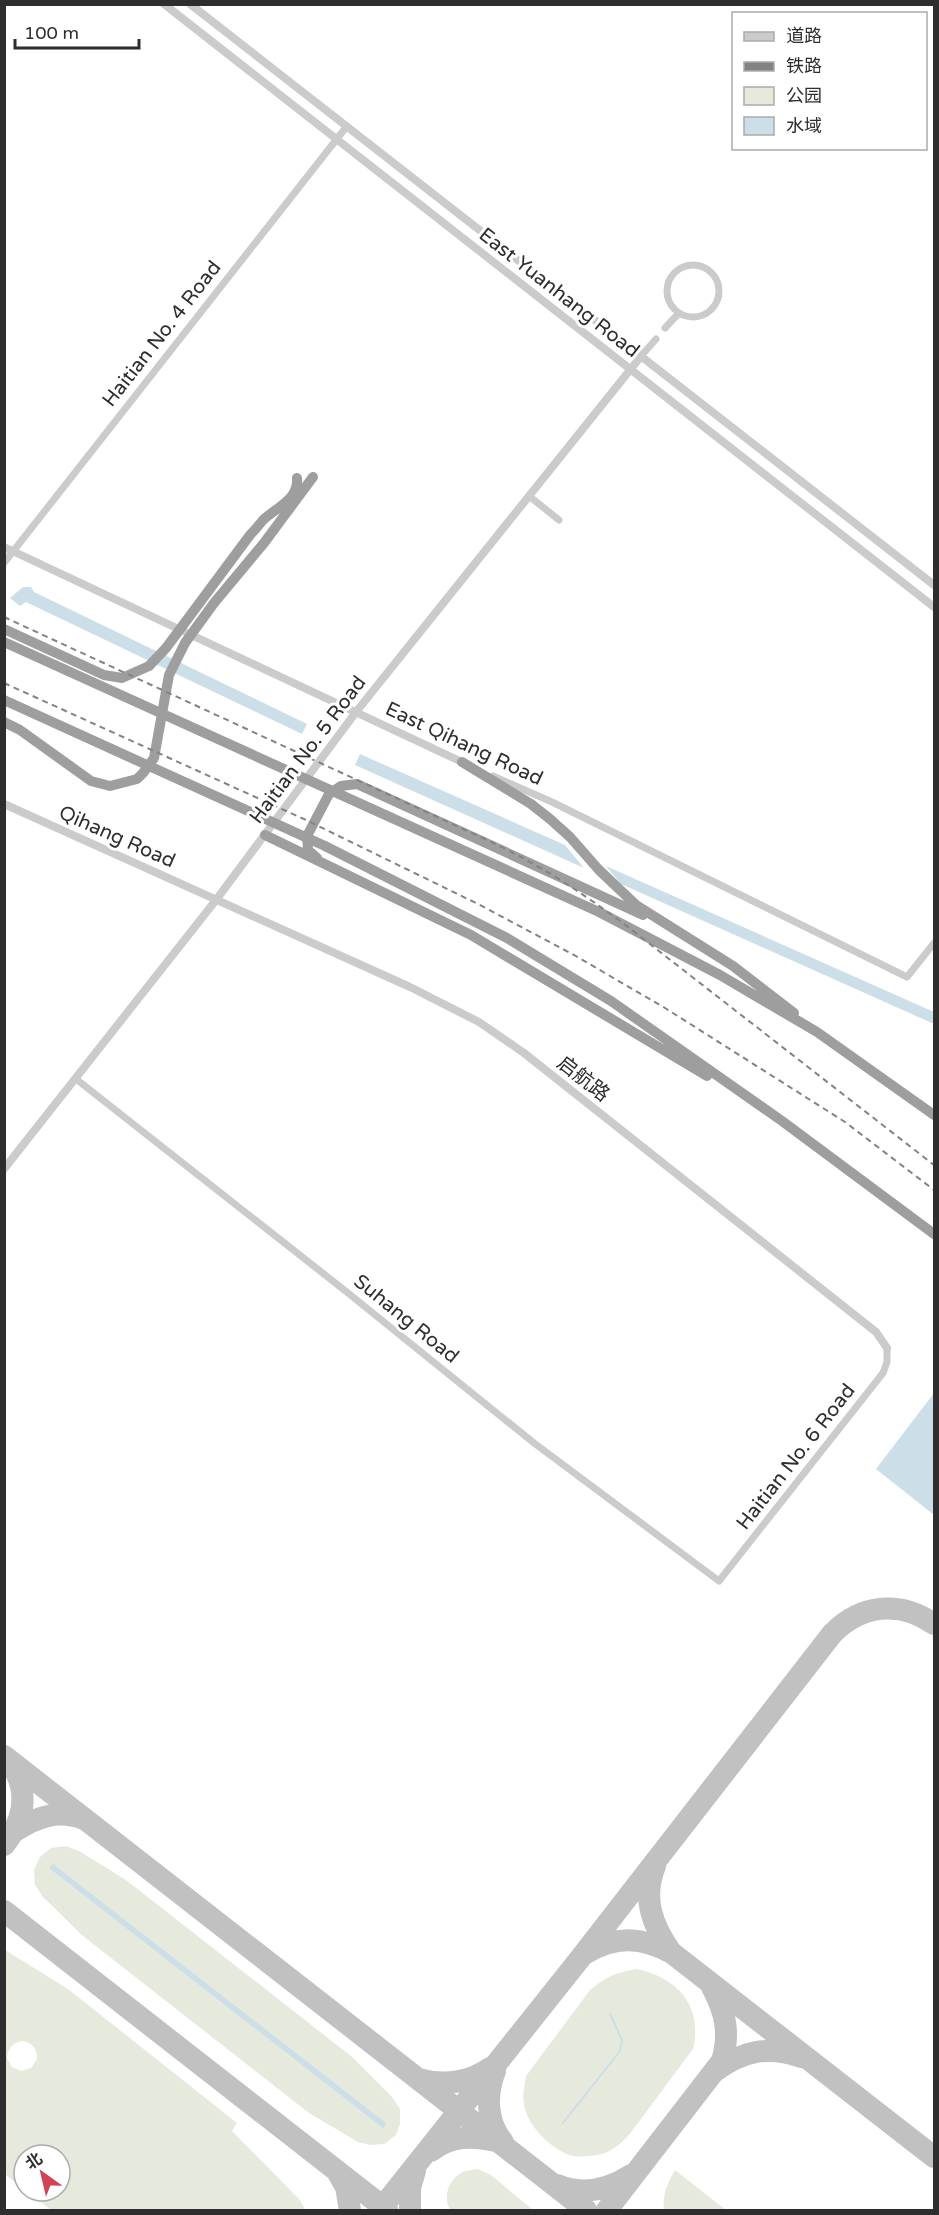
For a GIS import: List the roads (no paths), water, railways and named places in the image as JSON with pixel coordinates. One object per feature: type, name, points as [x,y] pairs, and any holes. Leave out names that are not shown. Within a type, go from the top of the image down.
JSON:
[{"type":"highway","points":[[4,722],[20,730],[91,782],[110,786],[137,779],[154,758],[169,675],[185,643],[313,477]]},
{"type":"highway","points":[[4,629],[104,675],[122,678],[142,671],[166,648],[263,520],[293,496],[298,486],[297,478]]},
{"type":"highway","points":[[4,642],[599,912],[720,975],[817,1032],[934,1114]]},
{"type":"highway","points":[[4,700],[325,846],[507,938],[611,1001],[782,1121],[934,1234]]},
{"type":"highway","points":[[462,762],[531,804],[550,819],[636,905],[733,966],[817,1032]]},
{"type":"highway","points":[[321,862],[308,850],[307,836],[328,794],[341,786],[357,784],[663,924]]},
{"type":"highway","points":[[265,835],[471,935],[782,1121]]},
{"type":"street","name":"East Yuanhang Road","points":[[164,4],[934,607]]},
{"type":"street","name":"East Yuanhang Road","points":[[190,4],[934,585]]},
{"type":"street","name":"Haitian No. 4 Road","points":[[4,563],[347,126]]},
{"type":"street","points":[[702,265],[710,270],[720,285],[720,296],[716,305],[699,316],[689,317],[680,313],[671,305],[667,294],[668,283],[674,273],[683,266],[702,265]]},
{"type":"street","points":[[665,328],[680,313]]},
{"type":"street","points":[[642,355],[656,339]]},
{"type":"street","name":"Haitian No. 5 Road","points":[[4,1169],[216,900],[356,712],[642,355]]},
{"type":"street","points":[[529,496],[559,520]]},
{"type":"street","name":"East Qihang Road","points":[[4,547],[552,802],[906,977],[934,943]]},
{"type":"street","name":"Qihang Road","points":[[4,804],[216,900]]},
{"type":"street","name":"启航路","points":[[216,900],[410,987],[479,1022],[524,1053],[876,1332],[886,1348]]},
{"type":"street","name":"Suhang Road","points":[[76,1079],[534,1443],[719,1581]]},
{"type":"street","name":"Haitian No. 6 Road","points":[[719,1581],[883,1373],[887,1362],[886,1348]]},
{"type":"water","points":[[23,587],[31,587],[34,592],[307,724],[302,734],[26,602],[20,606],[10,598]]},
{"type":"water","points":[[360,754],[565,845],[584,868],[355,765]]},
{"type":"water","points":[[606,866],[934,1012],[934,1024],[621,884]]},
{"type":"water","points":[[934,1393],[934,1515],[876,1469]]},
{"type":"water","points":[[53,1864],[386,2123],[383,2128],[49,1868]]},
{"type":"waterway","points":[[563,2123],[620,2051],[622,2040],[610,2014]]},
{"type":"railway","points":[[4,617],[485,839],[541,868],[628,927],[934,1165]]},
{"type":"railway","points":[[4,683],[306,820],[478,904],[574,955],[665,1008],[845,1122],[934,1190]]}]
